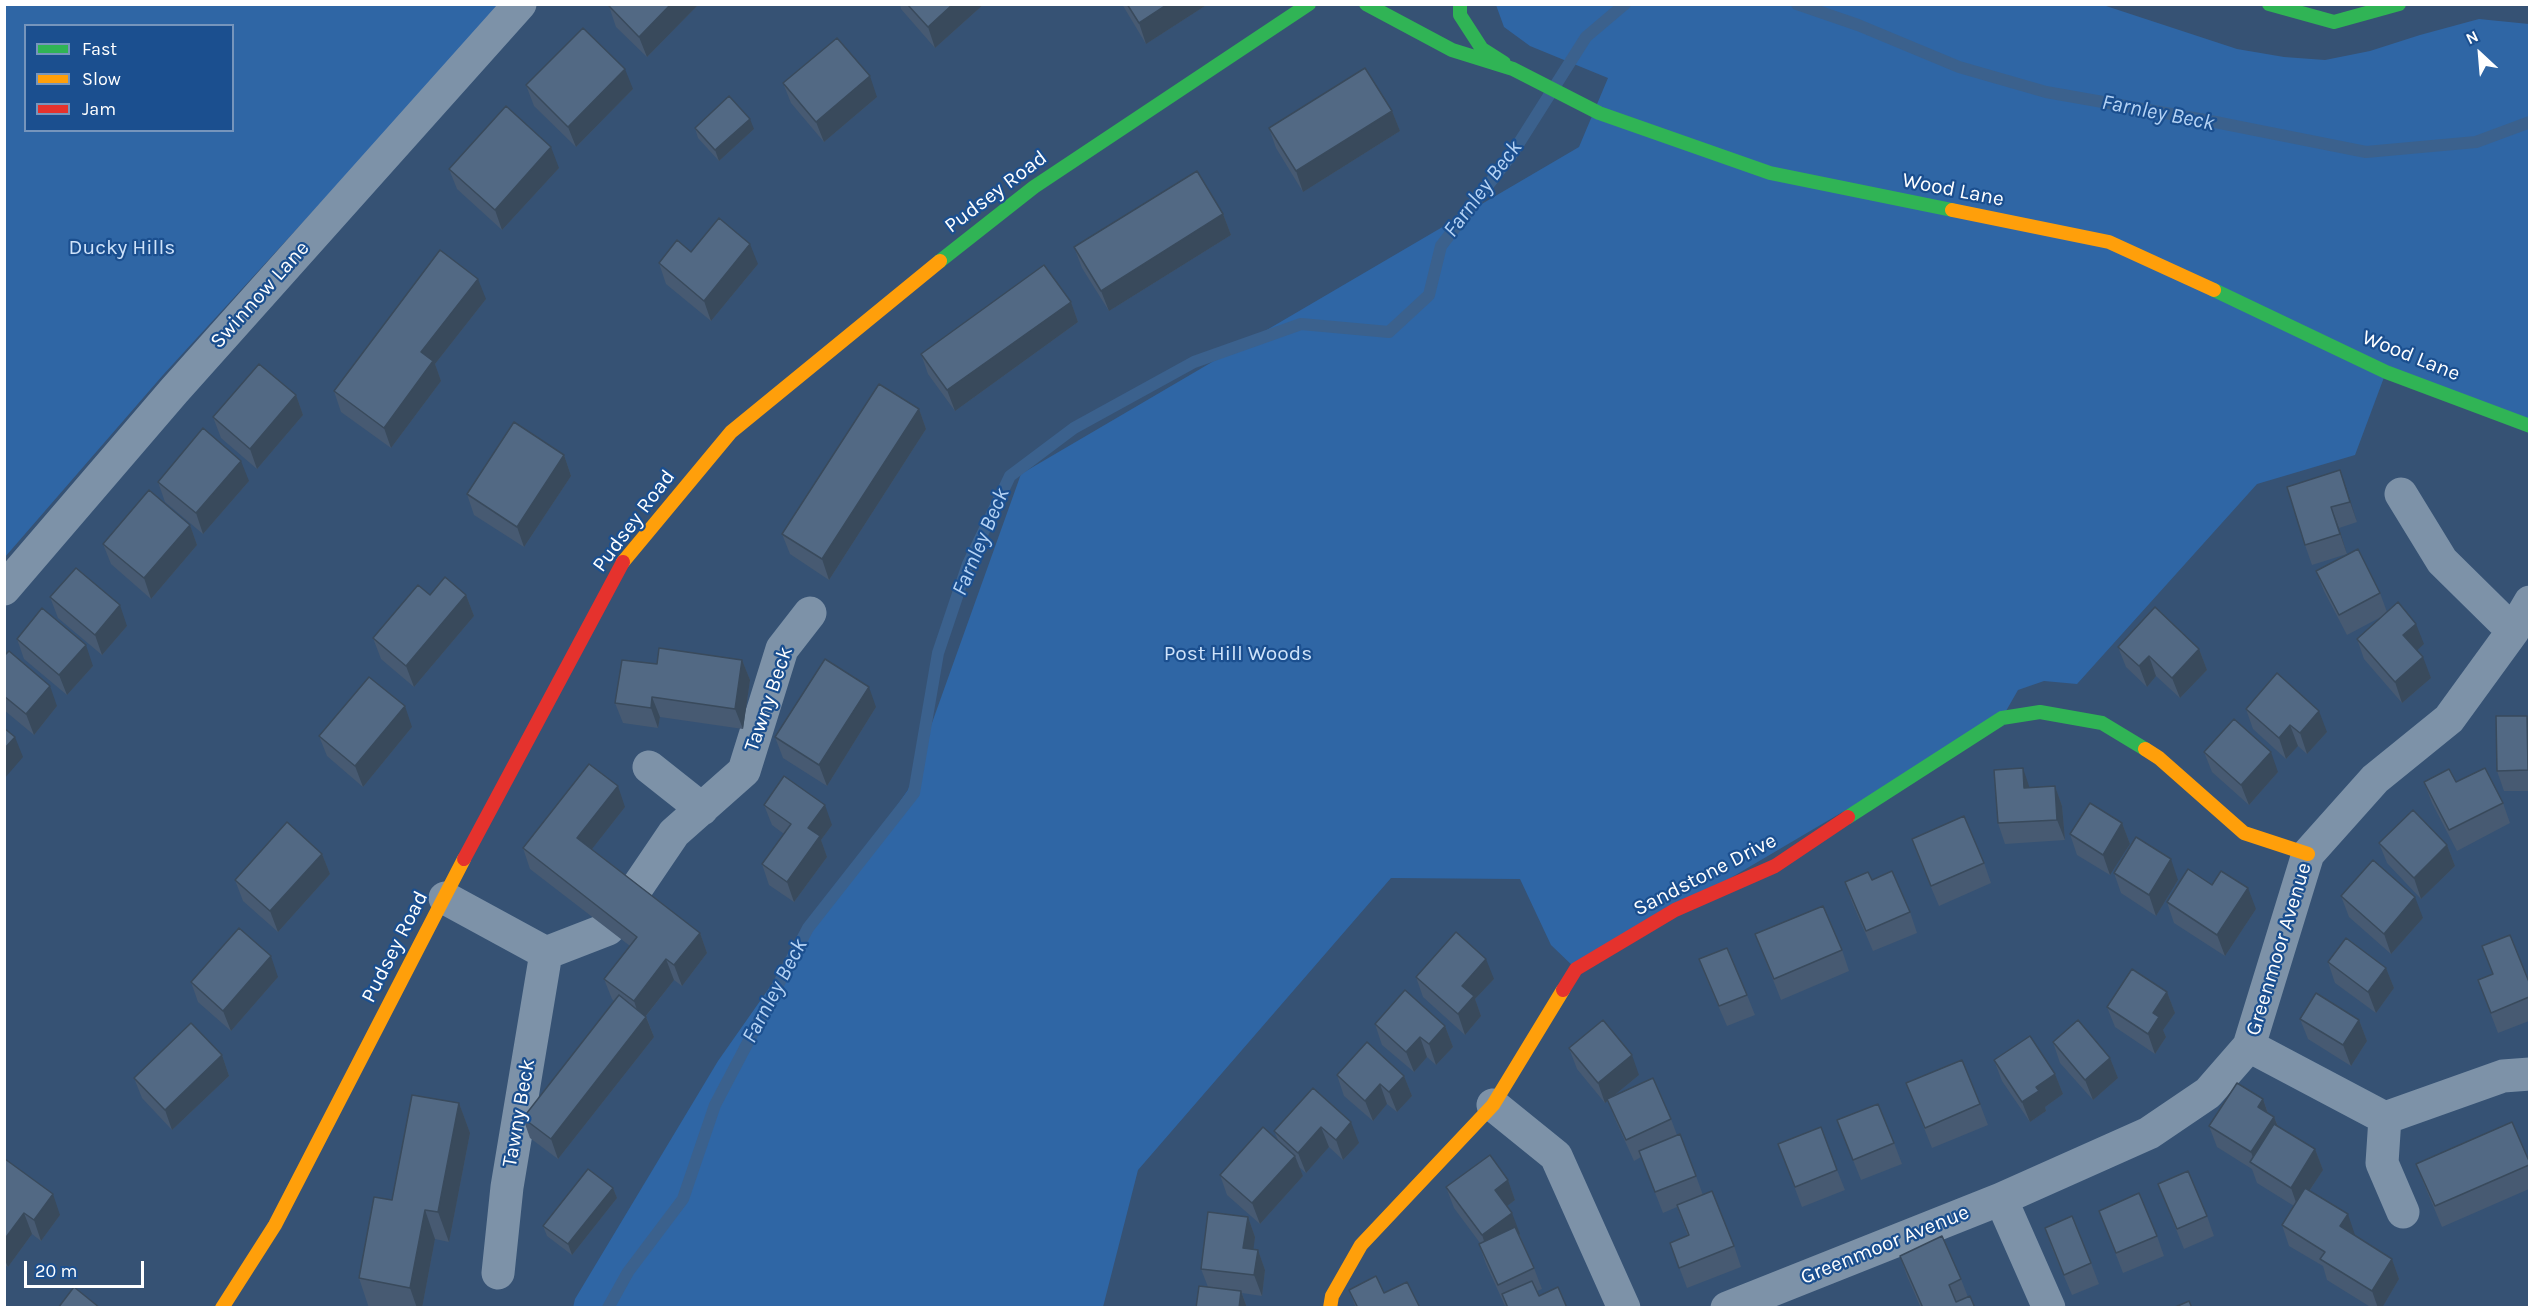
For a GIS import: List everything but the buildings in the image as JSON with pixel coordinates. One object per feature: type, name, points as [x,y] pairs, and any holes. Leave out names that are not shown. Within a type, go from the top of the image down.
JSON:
[{"type":"main road","name":"Pudsey Road","points":[[222,1308],[275,1225],[620,566],[731,432],[879,309],[1034,187],[1309,4]]},
{"type":"main road","name":"Wood Lane","points":[[1366,4],[1452,50],[1512,69],[1599,113],[1770,173],[2109,242],[2266,313],[2386,372],[2529,426]]},
{"type":"main road","points":[[1460,4],[1460,15],[1482,49],[1512,69]]},
{"type":"main road","points":[[2269,4],[2334,22],[2399,4]]},
{"type":"main road","name":"Sandstone Drive","points":[[1330,1308],[1332,1296],[1361,1245],[1493,1105],[1576,969],[1675,910],[1775,866],[1895,785],[2002,718],[2040,712],[2102,723],[2159,758],[2244,833],[2308,854]]},
{"type":"street","name":"Swinnow Lane","points":[[4,589],[174,391],[520,4]]},
{"type":"street","points":[[2401,494],[2442,561],[2513,631]]},
{"type":"street","name":"Greenmoor Avenue","points":[[1727,1308],[2001,1199],[2150,1133],[2208,1093],[2249,1046],[2308,854],[2375,779],[2449,719],[2513,631],[2529,602]]},
{"type":"street","name":"Tawny Beck","points":[[632,895],[674,833],[744,771],[782,650],[810,613]]},
{"type":"street","points":[[649,767],[702,809]]},
{"type":"street","points":[[445,898],[546,953],[608,929]]},
{"type":"street","name":"Tawny Beck","points":[[498,1273],[507,1187],[546,953]]},
{"type":"street","points":[[2249,1046],[2385,1118],[2502,1076],[2529,1074]]},
{"type":"street","points":[[1493,1105],[1556,1156],[1624,1308]]},
{"type":"street","points":[[2385,1118],[2382,1163],[2403,1212]]},
{"type":"street","points":[[2001,1199],[2049,1308]]},
{"type":"green space","name":"Ducky Hills","points":[[5,5],[502,5],[163,375],[5,557]]},
{"type":"green space","name":"Post Hill Woods","points":[[1496,5],[2103,5],[2237,49],[2284,57],[2325,60],[2370,51],[2479,19],[2529,24],[2529,426],[2386,372],[2355,455],[2257,484],[2077,684],[2044,681],[2018,690],[2002,718],[1576,969],[1551,945],[1520,879],[1391,878],[1138,1170],[1103,1307],[573,1308],[575,1299],[718,1061],[908,790],[1021,474],[1579,147],[1608,78],[1530,46],[1504,27]]},
{"type":"waterway","name":"Farnley Beck","points":[[608,1308],[628,1272],[683,1199],[715,1105],[808,928],[914,793],[938,653],[968,564],[1010,476],[1074,428],[1194,362],[1301,324],[1389,332],[1429,295],[1441,246],[1512,154],[1586,37],[1625,4]]},
{"type":"waterway","name":"Farnley Beck","points":[[1797,4],[1858,25],[1959,67],[2046,92],[2366,152],[2476,142],[2530,122]]},
{"type":"traffic: fast","points":[[940,261],[1034,187],[1309,4]]},
{"type":"traffic: fast","points":[[1366,4],[1452,50],[1513,69],[1599,113],[1770,173],[1952,210]]},
{"type":"traffic: fast","points":[[1460,4],[1460,15],[1482,49],[1504,63]]},
{"type":"traffic: fast","points":[[2269,4],[2334,22],[2399,4]]},
{"type":"traffic: fast","points":[[2214,290],[2386,372],[2530,426]]},
{"type":"traffic: fast","points":[[1848,817],[2002,718],[2040,712],[2102,723],[2145,749]]},
{"type":"traffic: slow","points":[[1952,210],[2109,242],[2214,290]]},
{"type":"traffic: slow","points":[[623,562],[731,432],[940,261]]},
{"type":"traffic: slow","points":[[2145,749],[2159,758],[2244,833],[2308,854]]},
{"type":"traffic: slow","points":[[222,1308],[275,1225],[464,859]]},
{"type":"traffic: slow","points":[[1330,1308],[1332,1296],[1361,1245],[1493,1105],[1563,990]]},
{"type":"traffic: jam","points":[[464,859],[623,562]]},
{"type":"traffic: jam","points":[[1563,990],[1576,969],[1675,910],[1775,866],[1848,817]]}]
